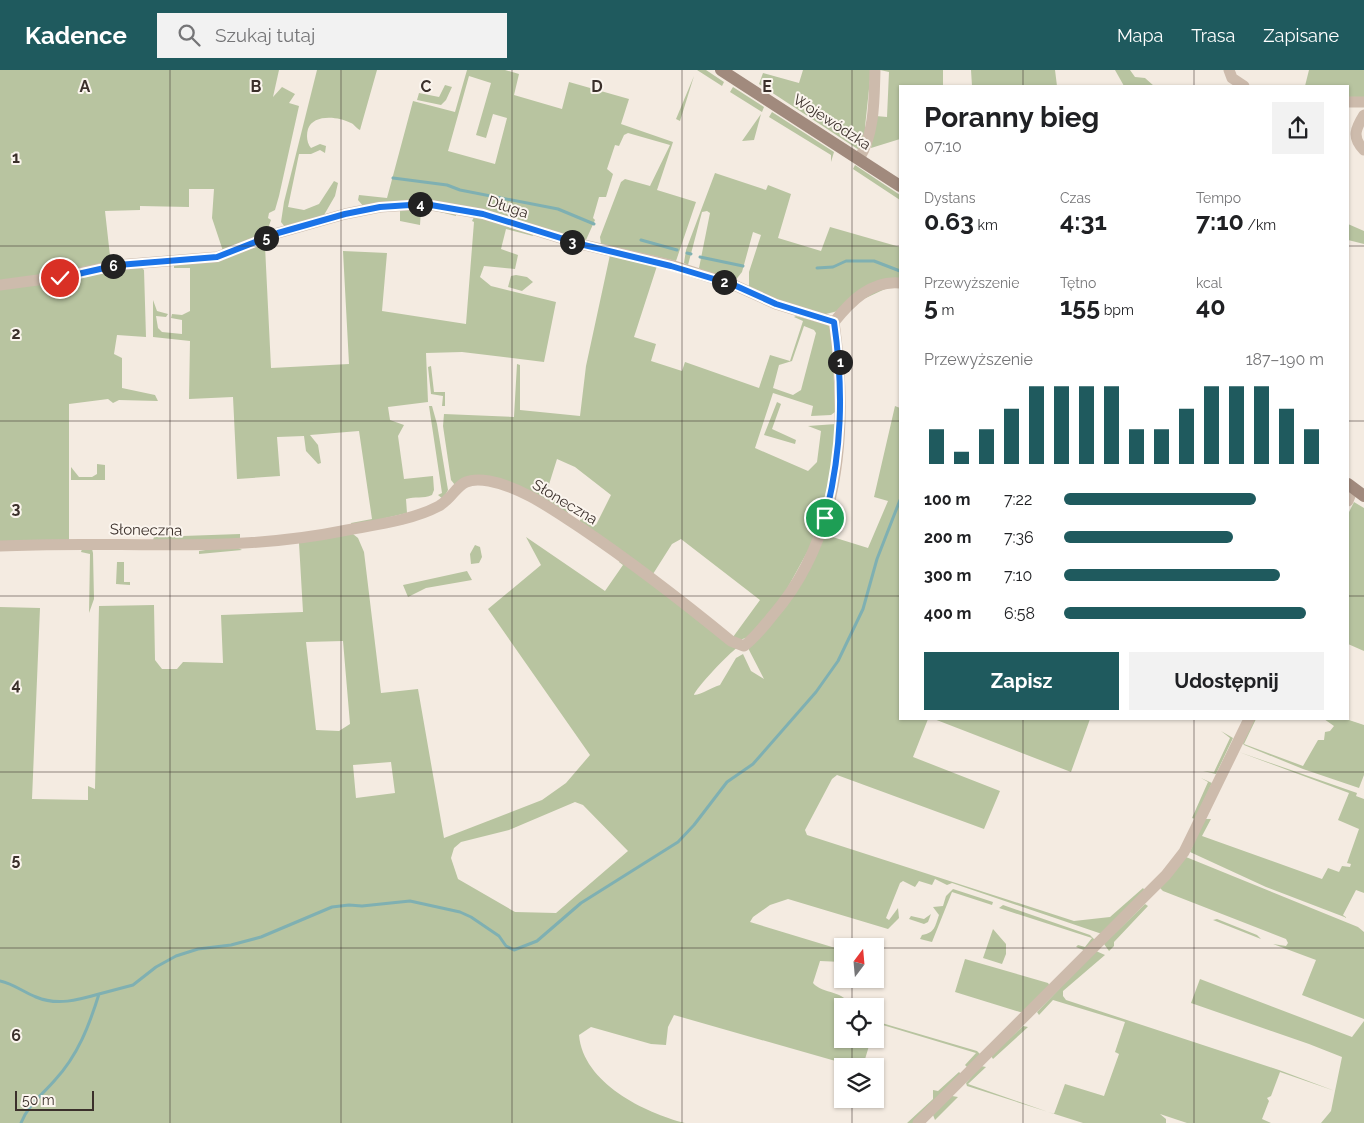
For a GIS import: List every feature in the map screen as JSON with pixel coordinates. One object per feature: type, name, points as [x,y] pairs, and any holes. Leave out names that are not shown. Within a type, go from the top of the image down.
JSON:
[{"type":"main road","name":"Wojewódzka","points":[[721,70],[899,185]]},
{"type":"main road","points":[[1350,486],[1364,496]]},
{"type":"street","points":[[859,159],[870,134],[875,70]]},
{"type":"street","points":[[1228,70],[1232,78],[1242,85]]},
{"type":"street","points":[[1349,102],[1364,102]]},
{"type":"street","points":[[1364,115],[1355,135],[1356,140],[1364,150]]},
{"type":"street","name":"Długa","points":[[0,285],[60,278],[118,265],[217,257],[278,233],[345,214],[380,207],[425,204],[483,214],[572,242],[671,266],[734,285],[776,304],[834,322]]},
{"type":"street","points":[[834,322],[850,303],[864,293],[875,287],[899,283]]},
{"type":"street","name":"Słoneczna","points":[[0,546],[71,542],[165,546],[248,544],[305,539],[378,524],[427,510],[445,502],[452,492],[464,483],[483,480],[519,492],[551,508],[624,558],[731,641],[744,646],[781,606],[796,585],[817,543],[825,518],[836,469],[842,393],[834,322]]},
{"type":"street","points":[[918,1123],[1166,875],[1184,852],[1249,720]]},
{"type":"green space","points":[[0,70],[279,70],[273,97],[282,87],[295,94],[289,103],[299,106],[279,196],[275,210],[269,213],[268,218],[271,220],[266,234],[223,251],[212,218],[214,189],[189,189],[189,207],[140,206],[140,210],[105,211],[110,256],[107,261],[79,270],[141,267],[144,270],[146,337],[117,335],[114,354],[122,358],[122,388],[155,395],[158,401],[119,400],[113,403],[108,399],[69,404],[69,540],[0,542]]},
{"type":"green space","points":[[317,70],[377,70],[360,130],[351,123],[333,118],[315,121],[308,129],[307,139],[311,148],[320,144],[326,146],[325,153],[320,150],[311,154],[299,154],[288,207],[304,210],[319,204],[334,181],[338,183],[335,196],[324,215],[285,227],[281,222],[284,202]]},
{"type":"green space","points":[[467,70],[505,70],[519,74],[514,95],[562,109],[569,82],[629,99],[621,124],[673,142],[657,190],[696,202],[676,261],[601,244],[600,237],[621,182],[625,179],[650,186],[670,145],[628,133],[624,135],[619,146],[615,145],[607,169],[613,174],[606,197],[599,197],[593,218],[595,220],[586,240],[483,212],[364,207],[358,200],[359,195],[387,198],[413,101],[455,112]],"holes":[[[469,76],[491,83],[476,135],[486,138],[493,114],[507,118],[495,164],[448,151]]]},
{"type":"green space","points":[[697,70],[706,70],[724,82],[722,86]]},
{"type":"green space","points":[[803,70],[871,70],[865,127],[867,131],[859,150],[759,84],[763,73],[799,83]]},
{"type":"green space","points":[[880,70],[943,70],[943,85],[899,85],[899,139],[871,148],[876,116],[887,117],[889,72]]},
{"type":"green space","points":[[971,70],[1055,70],[1057,85],[972,85]]},
{"type":"green space","points":[[1115,70],[1130,70],[1135,77],[1145,78],[1153,85],[1123,85]]},
{"type":"green space","points":[[1309,70],[1364,70],[1364,99],[1349,99],[1349,85],[1305,85]]},
{"type":"green space","points":[[694,76],[680,121],[676,119]]},
{"type":"green space","points":[[445,85],[452,87],[446,100],[441,105],[417,100],[419,93],[439,97]]},
{"type":"green space","points":[[733,87],[764,107],[762,112],[730,92]]},
{"type":"green space","points":[[772,112],[834,152],[831,162],[831,155],[769,117]]},
{"type":"green space","points":[[761,114],[754,140],[742,141]]},
{"type":"green space","points":[[855,165],[899,194],[899,199],[853,169]]},
{"type":"green space","points":[[715,173],[766,190],[768,185],[791,194],[778,238],[821,251],[830,227],[899,247],[899,282],[838,311],[822,315],[776,301],[749,286],[749,272],[761,235],[753,232],[742,272],[734,282],[703,272],[699,268],[710,213],[707,211],[702,212],[688,265],[684,263],[686,250]]},
{"type":"green space","points":[[400,207],[456,211],[456,216],[436,211],[421,210],[420,225],[400,221]]},
{"type":"green space","points":[[475,215],[532,233],[533,236],[506,229],[501,249],[518,255],[515,269],[484,266],[480,277],[491,286],[556,302],[544,362],[462,352],[426,353],[428,402],[388,407],[390,420],[404,425],[398,436],[404,479],[433,476],[434,490],[432,495],[406,499],[407,513],[352,526],[351,523],[372,519],[359,431],[310,435],[318,445],[321,463],[318,464],[306,451],[304,436],[277,437],[280,476],[237,479],[233,397],[189,399],[190,341],[153,337],[153,300],[157,311],[168,314],[166,317],[156,316],[158,328],[162,332],[182,334],[182,320],[171,318],[172,314],[182,315],[190,311],[190,268],[174,268],[174,264],[263,243],[265,246],[271,368],[349,364],[343,251],[387,253],[382,311],[466,324],[474,222],[472,221]]},
{"type":"green space","points":[[1349,224],[1364,231],[1364,244],[1349,240]]},
{"type":"green space","points":[[610,255],[657,266],[634,337],[656,344],[651,361],[682,371],[685,362],[759,388],[770,355],[790,361],[803,321],[794,317],[832,326],[835,412],[831,415],[811,416],[813,406],[773,393],[755,448],[808,471],[817,462],[821,431],[808,426],[836,424],[833,462],[816,536],[782,598],[748,637],[740,640],[733,637],[760,600],[681,539],[672,544],[653,574],[579,522],[582,517],[596,525],[611,495],[575,467],[557,459],[546,494],[570,510],[566,515],[511,485],[455,485],[451,480],[443,426],[444,414],[514,417],[517,364],[520,365],[520,410],[580,416],[586,366]],"holes":[[[804,326],[814,330],[816,333],[801,390],[793,395],[773,388],[779,365],[792,361]]]},
{"type":"green space","points":[[511,276],[527,277],[533,282],[522,291],[508,287]]},
{"type":"green space","points":[[431,366],[434,392],[445,392],[445,406],[442,406],[443,396],[431,394],[428,367]]},
{"type":"green space","points":[[777,402],[781,404],[772,429],[796,440],[795,444],[764,435]]},
{"type":"green space","points":[[429,406],[432,406],[437,424],[448,490],[443,499],[438,495],[442,493]]},
{"type":"green space","points":[[895,406],[899,408],[899,720],[928,720],[913,757],[1000,791],[984,829],[837,775],[832,779],[805,830],[807,835],[1074,921],[1110,917],[1143,888],[1145,891],[1102,934],[952,883],[947,885],[935,879],[932,885],[919,881],[915,887],[903,881],[900,883],[886,918],[889,920],[898,908],[899,918],[888,929],[788,899],[770,905],[753,917],[750,922],[834,948],[834,962],[820,961],[813,983],[817,987],[844,998],[834,998],[834,1048],[868,1048],[865,1058],[834,1058],[834,1061],[674,1015],[668,1027],[666,1045],[651,1044],[591,1027],[579,1035],[583,1052],[592,1068],[618,1093],[652,1112],[685,1123],[0,1123],[0,607],[40,608],[32,799],[88,800],[88,786],[95,789],[99,606],[154,605],[155,660],[162,669],[177,669],[183,662],[223,663],[221,615],[303,612],[299,543],[353,534],[358,538],[364,552],[381,693],[418,689],[444,838],[542,800],[566,783],[590,755],[488,609],[541,565],[526,537],[605,591],[623,565],[619,562],[621,559],[737,648],[713,671],[694,695],[720,685],[736,658],[743,654],[751,671],[764,679],[748,648],[823,534],[868,548],[888,501],[874,497]],"holes":[[[343,641],[350,724],[339,731],[316,730],[306,642]],[[391,762],[395,793],[356,798],[353,765]],[[575,802],[583,805],[628,851],[556,913],[515,912],[458,879],[451,858],[454,848],[461,842],[509,830]]]},
{"type":"green space","points":[[97,464],[105,465],[105,480],[71,480],[71,467],[79,477],[92,477],[97,474]]},
{"type":"green space","points":[[1354,502],[1364,508],[1364,651],[1349,644],[1349,512]]},
{"type":"green space","points":[[240,534],[240,539],[255,541],[153,540],[154,537]]},
{"type":"green space","points":[[475,545],[480,547],[482,557],[479,563],[471,564],[470,554]]},
{"type":"green space","points":[[238,548],[242,550],[199,554],[199,551]]},
{"type":"green space","points":[[82,549],[92,549],[93,553],[94,599],[89,613],[90,554],[81,552]]},
{"type":"green space","points":[[117,562],[124,562],[124,582],[130,582],[130,585],[116,584]]},
{"type":"green space","points":[[467,571],[472,580],[426,588],[408,597],[403,585]]},
{"type":"green space","points":[[937,720],[1090,720],[1071,772]]},
{"type":"green space","points":[[1252,720],[1256,720],[1244,744],[1303,766],[1318,740],[1324,740],[1325,732],[1330,731],[1334,726],[1325,720],[1349,720],[1364,725],[1364,775],[1359,788],[1303,769],[1244,745],[1242,742]]},
{"type":"green space","points":[[1221,731],[1233,738],[1216,774],[1203,771],[1214,772],[1230,738]]},
{"type":"green space","points":[[1239,752],[1357,793],[1356,796],[1364,799],[1364,893],[1356,890],[1343,915],[1347,918],[1266,887],[1190,852],[1203,819],[1211,819],[1202,836],[1322,879],[1328,868],[1339,872],[1342,866],[1350,867],[1351,864],[1347,863],[1359,829],[1338,820],[1349,793]]},
{"type":"green space","points":[[1201,778],[1212,783],[1195,819],[1192,818],[1208,782]]},
{"type":"green space","points":[[1186,857],[1358,927],[1364,932],[1364,1019],[1302,995],[1316,960],[1273,944],[1286,946],[1288,943],[1286,939],[1163,891],[1160,888]]},
{"type":"green space","points":[[953,889],[993,902],[992,905],[952,892],[932,942],[920,939],[922,935],[930,933],[935,926],[939,915],[933,907],[943,906],[946,896]]},
{"type":"green space","points":[[1145,904],[1148,906],[1114,942],[1114,946],[1109,951],[1104,944]]},
{"type":"green space","points":[[1003,905],[1090,935],[1096,941],[1086,951],[1076,947],[1078,945],[1085,947],[1092,938],[999,908]]},
{"type":"green space","points":[[931,914],[928,922],[924,924],[909,919],[911,916],[924,919]]},
{"type":"green space","points":[[1217,919],[1257,935],[1261,939],[1213,920]]},
{"type":"green space","points":[[993,929],[1006,944],[1006,954],[1002,964],[983,958]]},
{"type":"green space","points":[[1096,951],[1105,955],[1063,991],[1063,996],[1066,1000],[1279,1070],[1335,1091],[1280,1072],[1271,1096],[1267,1098],[1269,1101],[1262,1119],[1271,1123],[1187,1123],[1160,1114],[1166,1119],[1166,1123],[1083,1123],[1054,1114],[1065,1084],[1104,1096],[1119,1054],[1115,1052],[1125,1022],[1053,1000],[1039,1015],[1037,1012]]},
{"type":"green space","points":[[965,959],[1048,983],[1050,986],[1023,1013],[955,992]]},
{"type":"green space","points":[[1200,979],[1352,1037],[1364,1021],[1364,1123],[1321,1123],[1331,1111],[1342,1057],[1191,1003]]},
{"type":"green space","points":[[884,1024],[977,1051],[982,1056],[968,1068],[965,1065],[976,1053],[884,1025]]},
{"type":"green space","points":[[1023,1026],[1028,1027],[993,1059],[991,1056]]},
{"type":"green space","points":[[981,1066],[986,1067],[968,1084],[1046,1111],[967,1086],[966,1083]]},
{"type":"green space","points":[[959,1072],[961,1074],[913,1123],[907,1123],[933,1099],[933,1090],[938,1091]]},
{"type":"green space","points":[[952,1096],[958,1097],[935,1120],[933,1115]]},
{"type":"waterway","points":[[393,178],[447,185],[460,190],[558,209],[594,224]]},
{"type":"waterway","points":[[641,240],[677,250]]},
{"type":"waterway","points":[[687,253],[691,254]]},
{"type":"waterway","points":[[700,257],[743,266]]},
{"type":"waterway","points":[[817,268],[833,267],[846,261],[874,261],[899,271]]},
{"type":"waterway","points":[[21,1123],[31,1105],[70,1061],[87,1029],[99,994],[133,985],[156,967],[176,956],[198,949],[231,945],[261,937],[332,907],[410,901],[460,912],[471,917],[499,936],[506,946],[514,950],[537,941],[581,903],[678,842],[694,825],[727,782],[753,764],[816,692],[838,661],[863,609],[877,559],[899,503]]},
{"type":"waterway","points":[[0,981],[44,1000],[60,1002],[99,994]]},
{"type":"route","points":[[60,278],[118,265],[217,257],[278,233],[345,214],[380,207],[425,204],[460,208],[483,214],[580,244],[671,266],[734,285],[776,304],[834,322],[842,393],[836,469],[825,518]]}]
